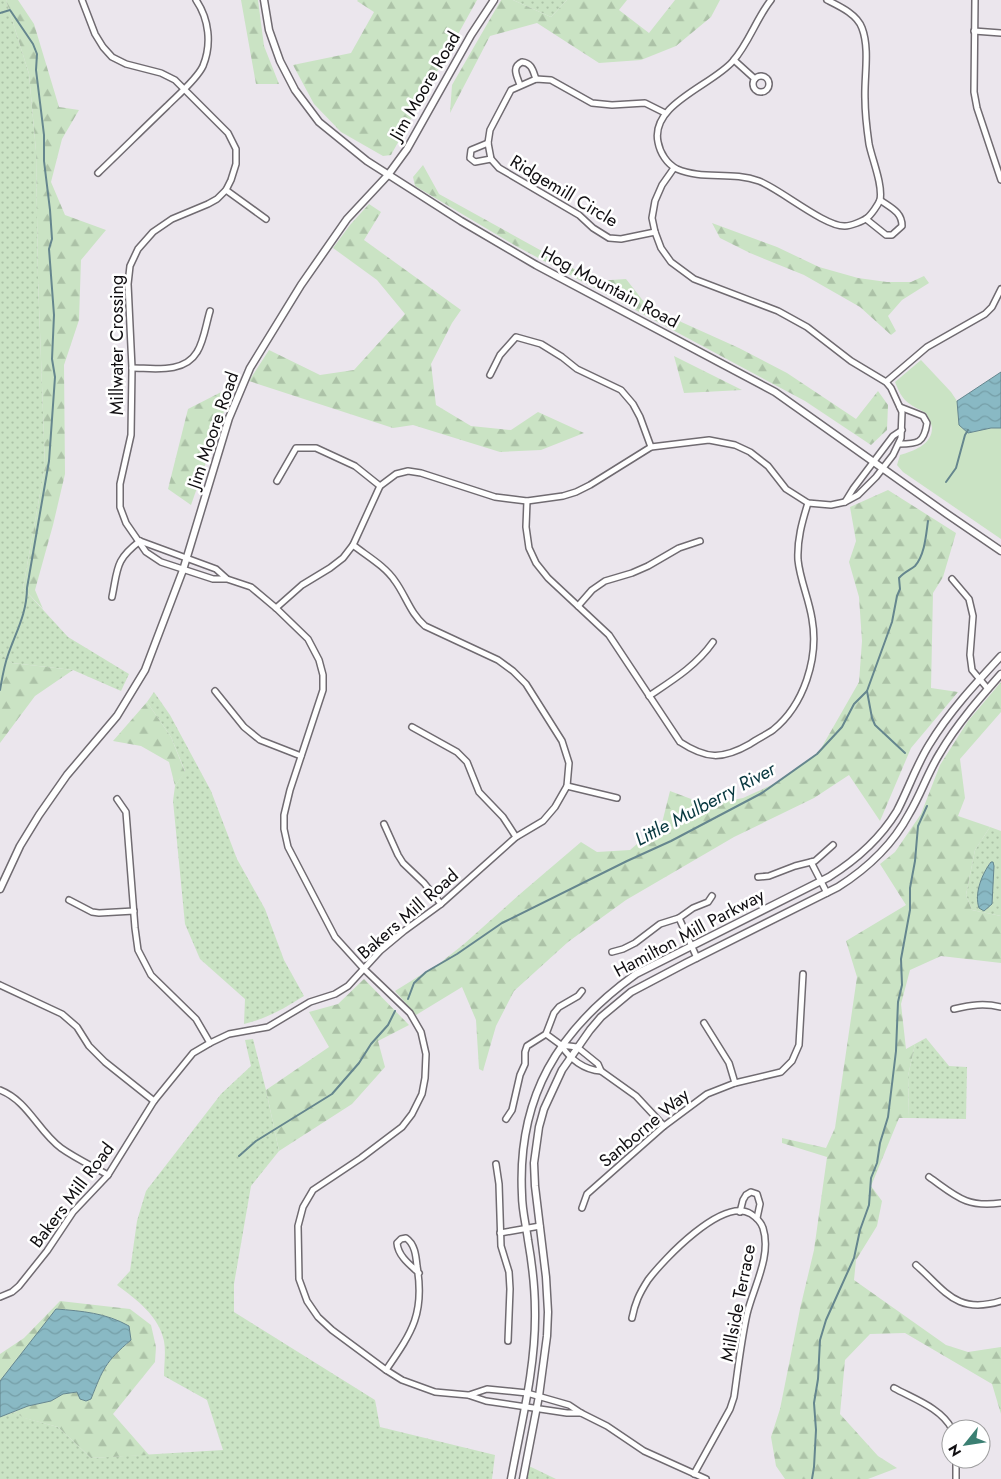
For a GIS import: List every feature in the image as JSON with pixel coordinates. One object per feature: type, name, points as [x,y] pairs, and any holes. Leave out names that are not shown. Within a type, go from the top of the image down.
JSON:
[{"type":"street","points":[[82,0],[95,34],[112,57],[126,64],[161,73],[175,80],[228,133],[236,149],[236,164],[226,190],[266,219]]},
{"type":"street","points":[[98,173],[184,89],[202,67],[208,49],[208,31],[202,9],[196,0]]},
{"type":"street","name":"Hog Mountain Road","points":[[264,0],[270,30],[280,62],[295,90],[319,122],[367,161],[461,221],[536,264],[775,392],[1001,551]]},
{"type":"street","name":"Jim Moore Road","points":[[0,889],[20,846],[39,815],[67,776],[117,716],[145,670],[183,570],[229,418],[250,368],[301,285],[347,219],[388,175],[407,149],[471,35],[494,0]]},
{"type":"street","points":[[771,0],[747,42],[725,70],[665,112],[659,127],[657,141],[664,158],[674,168],[689,174],[736,175],[759,181],[831,222],[845,226],[866,219],[880,200],[878,180],[870,146],[865,101],[865,40],[861,26],[851,14],[827,0]]},
{"type":"street","points":[[975,0],[974,92],[976,108],[1001,180]]},
{"type":"street","points":[[974,31],[1001,33]]},
{"type":"street","points":[[734,60],[755,79]]},
{"type":"street","points":[[520,85],[515,70],[519,63],[527,63],[531,65],[536,79],[551,80],[592,103],[612,105],[645,103],[665,112]]},
{"type":"street","name":"Ridgemill Circle","points":[[536,79],[511,90],[490,130],[488,143],[491,159],[500,168],[579,215],[608,238],[622,239],[655,232]]},
{"type":"street","name":"Ridgemill Circle","points":[[488,143],[471,150],[470,158],[475,162],[491,159]]},
{"type":"street","points":[[276,608],[302,585],[336,563],[353,546],[364,526],[380,486],[396,474],[408,471],[421,473],[496,497],[527,501],[563,496],[576,492],[650,448],[709,440],[735,445],[750,452],[768,466],[786,489],[808,504],[831,505],[845,502],[858,495],[883,468],[900,444],[902,430],[902,412],[892,388],[886,382],[851,361],[807,327],[778,311],[694,279],[671,262],[655,232],[652,218],[655,201],[662,185],[674,168]]},
{"type":"street","name":"Millwater Crossing","points":[[226,190],[217,200],[172,219],[153,232],[138,249],[130,266],[128,284],[132,368],[131,436],[120,484],[120,507],[126,522],[146,552],[161,562],[183,570],[213,579],[227,579]]},
{"type":"street","points":[[866,219],[886,234],[892,235],[902,226],[902,219],[899,213],[880,200]]},
{"type":"street","points":[[886,382],[927,347],[985,314],[992,307],[1001,289]]},
{"type":"street","points":[[132,368],[169,368],[182,365],[190,360],[197,353],[210,311]]},
{"type":"street","points":[[490,375],[500,355],[516,337],[541,344],[577,369],[620,390],[636,410],[650,448]]},
{"type":"street","points":[[900,407],[923,416],[927,423],[924,436],[919,442],[916,444],[900,444]]},
{"type":"street","points":[[845,502],[873,461],[893,436],[902,430]]},
{"type":"street","points":[[277,481],[296,448],[316,448],[356,466],[380,486]]},
{"type":"street","points":[[527,501],[526,527],[529,548],[536,563],[548,578],[610,635],[680,742],[695,752],[708,756],[716,756],[741,749],[773,730],[788,715],[800,694],[810,668],[815,643],[812,620],[798,561],[798,539],[808,504]]},
{"type":"street","points":[[112,597],[120,562],[126,552],[140,541],[216,569],[227,579],[251,587],[308,639],[319,660],[323,675],[322,690],[290,790],[284,815],[284,829],[288,847],[327,925],[335,937],[364,969],[410,1013],[421,1032],[426,1054],[422,1094],[412,1114],[402,1127],[361,1158],[313,1190],[303,1207],[298,1226],[299,1278],[307,1300],[318,1318],[332,1330],[402,1380],[435,1392],[468,1395],[486,1401],[537,1409],[581,1413]]},
{"type":"street","points":[[578,606],[592,590],[605,581],[648,566],[679,548],[700,541]]},
{"type":"street","name":"Bakers Mill Road","points":[[0,1297],[12,1292],[19,1286],[47,1251],[73,1212],[108,1175],[154,1101],[193,1053],[210,1042],[229,1034],[268,1027],[310,1002],[335,994],[348,986],[404,931],[441,904],[516,837],[542,821],[555,806],[567,786],[569,763],[562,741],[526,684],[498,660],[425,626],[415,617],[395,580],[384,568],[353,546]]},
{"type":"street","points":[[952,579],[969,599],[973,616],[970,655],[972,670],[988,689]]},
{"type":"street","points":[[649,696],[687,671],[713,642]]},
{"type":"street","name":"Hamilton Mill Parkway","points":[[511,1479],[533,1351],[535,1311],[522,1196],[522,1159],[529,1113],[543,1078],[561,1045],[588,1013],[610,993],[636,974],[821,881],[853,862],[878,837],[896,812],[928,746],[953,709],[1001,656]]},
{"type":"street","name":"Hamilton Mill Parkway","points":[[524,1479],[539,1396],[547,1336],[548,1312],[534,1164],[539,1127],[544,1109],[569,1058],[601,1017],[631,992],[827,893],[862,872],[879,856],[896,835],[910,814],[940,753],[963,717],[1001,674]]},
{"type":"street","points":[[215,691],[244,726],[260,740],[301,756]]},
{"type":"street","points":[[412,727],[457,752],[467,762],[480,792],[503,817],[516,837]]},
{"type":"street","points":[[567,786],[617,798]]},
{"type":"street","points":[[117,799],[126,812],[138,950],[144,965],[151,975],[196,1019],[210,1042]]},
{"type":"street","points":[[384,824],[403,863],[424,883],[441,904]]},
{"type":"street","points":[[758,877],[769,876],[811,862],[825,854],[833,845]]},
{"type":"street","points":[[811,862],[827,893]]},
{"type":"street","points":[[612,952],[635,943],[660,924],[679,918],[693,908],[708,902],[712,896]]},
{"type":"street","points":[[69,900],[92,912],[134,911]]},
{"type":"street","points":[[679,918],[697,958]]},
{"type":"street","name":"Sanborne Way","points":[[582,1208],[587,1194],[664,1126],[707,1094],[780,1072],[792,1061],[799,1045],[803,974]]},
{"type":"street","points":[[0,985],[62,1014],[77,1028],[105,1062],[154,1101]]},
{"type":"street","points":[[506,1119],[512,1110],[520,1075],[525,1064],[527,1046],[546,1034],[554,1013],[559,1007],[578,996],[582,990]]},
{"type":"street","points":[[954,1009],[975,1004],[989,1004],[1001,1007]]},
{"type":"street","points":[[704,1023],[729,1062],[736,1084]]},
{"type":"street","points":[[546,1034],[561,1045],[569,1058],[592,1070],[601,1071],[636,1096],[664,1126]]},
{"type":"street","points":[[561,1045],[577,1047],[598,1064],[601,1071]]},
{"type":"street","points":[[0,1090],[21,1102],[60,1147],[108,1175]]},
{"type":"street","points":[[496,1164],[499,1184],[500,1233],[510,1289],[508,1341]]},
{"type":"street","points":[[929,1177],[968,1202],[984,1206],[1001,1204]]},
{"type":"street","name":"Millside Terrace","points":[[694,1474],[730,1409],[734,1397],[747,1313],[761,1269],[765,1240],[763,1227],[757,1218],[760,1204],[757,1194],[751,1192],[746,1195],[740,1212]]},
{"type":"street","points":[[632,1318],[636,1299],[649,1280],[669,1255],[691,1235],[717,1218],[735,1211],[748,1212],[757,1218]]},
{"type":"street","points":[[500,1233],[540,1226]]},
{"type":"street","points":[[386,1370],[415,1323],[420,1300],[418,1273],[411,1241],[406,1238],[401,1239],[397,1243],[398,1248],[403,1258],[418,1273]]},
{"type":"street","points":[[916,1265],[949,1297],[960,1302],[975,1305],[1001,1301]]},
{"type":"street","points":[[894,1388],[938,1412],[946,1419]]},
{"type":"street","points":[[468,1395],[487,1389],[527,1393],[569,1404],[581,1413],[608,1426],[644,1451],[706,1479]]},
{"type":"green space","points":[[0,0],[6,0],[29,74],[36,151],[38,279],[45,466],[23,588],[68,637],[129,674],[121,691],[73,670],[12,663],[0,654]]},
{"type":"green space","points":[[6,0],[18,0],[34,24],[59,107],[79,110],[62,139],[51,182],[65,215],[106,230],[81,260],[79,320],[64,365],[65,474],[35,590],[43,609],[23,588],[45,466],[38,279],[36,151],[29,74]]},
{"type":"green space","points":[[241,0],[258,0],[264,46],[279,84],[256,84]]},
{"type":"green space","points":[[358,0],[477,0],[391,155],[383,156],[341,132],[314,104],[293,65],[351,53],[374,12]]},
{"type":"green space","points":[[501,0],[513,0],[551,17],[567,0],[627,0],[619,10],[649,33],[675,0],[720,0],[711,17],[676,46],[641,60],[599,63],[537,23],[490,36],[450,113],[452,85]]},
{"type":"green space","points":[[513,0],[567,0],[551,17]]},
{"type":"green space","points":[[423,165],[439,194],[596,281],[626,279],[648,307],[739,348],[787,373],[856,419],[878,391],[888,405],[887,430],[871,445],[805,401],[516,246],[415,186],[413,177]]},
{"type":"green space","points":[[369,204],[381,212],[364,240],[461,310],[452,323],[431,364],[436,405],[471,426],[511,430],[538,412],[584,433],[541,450],[500,452],[413,425],[393,428],[249,381],[269,350],[320,375],[354,370],[405,314],[377,280],[333,248]]},
{"type":"green space","points":[[712,223],[777,247],[819,267],[858,278],[887,282],[911,282],[924,276],[929,283],[902,300],[888,316],[896,331],[891,335],[860,307],[804,275],[750,253],[720,238]]},
{"type":"green space","points":[[674,356],[742,390],[684,393]]},
{"type":"green space","points":[[921,360],[957,401],[959,424],[968,433],[1001,428],[1001,539],[903,472],[897,465],[900,455],[921,446],[929,439],[931,434],[932,426],[926,413],[906,401],[895,382]]},
{"type":"green space","points":[[233,386],[191,505],[168,489],[188,409]]},
{"type":"green space","points":[[888,490],[956,533],[943,577],[933,593],[931,688],[958,692],[911,748],[880,821],[849,775],[814,798],[734,837],[626,900],[568,942],[514,991],[496,1026],[483,1071],[479,1069],[476,1020],[462,987],[416,1015],[395,991],[440,963],[464,944],[581,842],[597,852],[630,850],[662,823],[670,791],[707,805],[743,798],[776,783],[819,752],[859,682],[862,641],[859,597],[849,562],[856,541],[850,507]]},
{"type":"green space","points":[[0,654],[12,663],[73,670],[35,696],[0,743]]},
{"type":"green space","points":[[1001,682],[1001,712],[960,759],[965,798],[958,816],[990,827],[975,850],[966,895],[972,910],[1001,916],[1001,963],[941,956],[910,970],[901,1004],[906,1049],[915,1044],[908,1076],[909,1118],[899,1118],[871,1186],[882,1201],[877,1226],[856,1260],[854,1280],[946,1345],[968,1352],[1001,1347],[1001,1414],[992,1384],[905,1333],[870,1334],[845,1360],[840,1414],[878,1456],[897,1468],[868,1479],[785,1479],[776,1466],[771,1437],[780,1409],[814,1250],[827,1157],[782,1143],[782,1138],[826,1148],[835,1128],[857,977],[846,941],[906,905],[880,864],[895,852],[921,814],[940,765],[968,721]]},
{"type":"green space","points":[[154,692],[170,715],[211,791],[237,859],[265,909],[284,960],[304,996],[275,1013],[253,1022],[244,1024],[245,999],[200,959],[185,924],[173,801],[175,786],[185,771],[171,737],[147,702]]},
{"type":"green space","points":[[147,702],[171,737],[185,772],[175,786],[169,762],[141,746],[113,741]]},
{"type":"green space","points":[[990,827],[1001,831],[1001,916],[972,910],[966,895],[975,850]],"holes":[[[989,863],[994,866],[992,904]]]},
{"type":"green space","points":[[364,979],[409,1025],[378,1041],[385,1067],[352,1104],[279,1151],[266,1090],[329,1047],[309,1012],[338,1004]]},
{"type":"green space","points":[[926,1038],[949,1066],[967,1067],[966,1119],[909,1118],[908,1076],[915,1044]]},
{"type":"green space","points":[[253,1039],[279,1151],[251,1186],[234,1284],[234,1312],[375,1400],[380,1427],[495,1455],[492,1479],[0,1479],[0,1417],[14,1412],[25,1418],[58,1427],[91,1458],[223,1450],[207,1400],[164,1376],[165,1345],[157,1324],[139,1302],[117,1285],[130,1271],[137,1221],[146,1191],[221,1094],[251,1066],[245,1040]]},
{"type":"green space","points":[[60,1301],[130,1309],[151,1325],[156,1347],[155,1362],[113,1414],[149,1455],[91,1458],[58,1427],[24,1418],[14,1412],[28,1406],[51,1401],[63,1394],[77,1392],[80,1399],[86,1401],[91,1399],[110,1360],[131,1340],[129,1326],[112,1318],[94,1313],[56,1309],[0,1381],[0,1354],[24,1338]]},
{"type":"green space","points":[[529,1466],[556,1479],[527,1479]]},
{"type":"water","points":[[1001,372],[1001,428],[968,433],[959,425],[957,401]]},
{"type":"water","points":[[991,862],[993,862],[994,866],[992,904],[984,911],[979,908],[978,890]]},
{"type":"water","points":[[56,1309],[94,1313],[112,1318],[129,1326],[131,1340],[110,1360],[91,1399],[86,1401],[80,1399],[77,1392],[63,1394],[51,1401],[28,1406],[0,1417],[0,1381]]},
{"type":"waterway","points":[[0,13],[10,10],[33,44],[37,54],[36,70],[44,135],[44,161],[52,239],[49,249],[54,315],[52,359],[55,377],[49,461],[27,597],[21,622],[3,672],[0,690]]},
{"type":"waterway","name":"Little Mulberry River","points":[[946,482],[956,468],[968,430]]},
{"type":"waterway","name":"Little Mulberry River","points":[[408,999],[414,983],[426,972],[457,954],[502,923],[671,841],[762,793],[817,754],[842,727],[854,704],[867,691],[892,622],[900,589],[899,578],[915,566],[921,556],[928,521]]},
{"type":"waterway","points":[[867,691],[875,725],[905,753]]},
{"type":"waterway","points":[[812,1479],[816,1430],[814,1403],[818,1379],[820,1340],[826,1320],[854,1258],[860,1230],[869,1205],[871,1178],[877,1163],[880,1143],[888,1117],[896,1051],[898,1002],[902,985],[901,959],[910,910],[910,888],[915,861],[918,826],[927,806]]},
{"type":"waterway","name":"Little Mulberry River","points":[[239,1156],[256,1141],[332,1094],[388,1025],[395,1011]]}]
